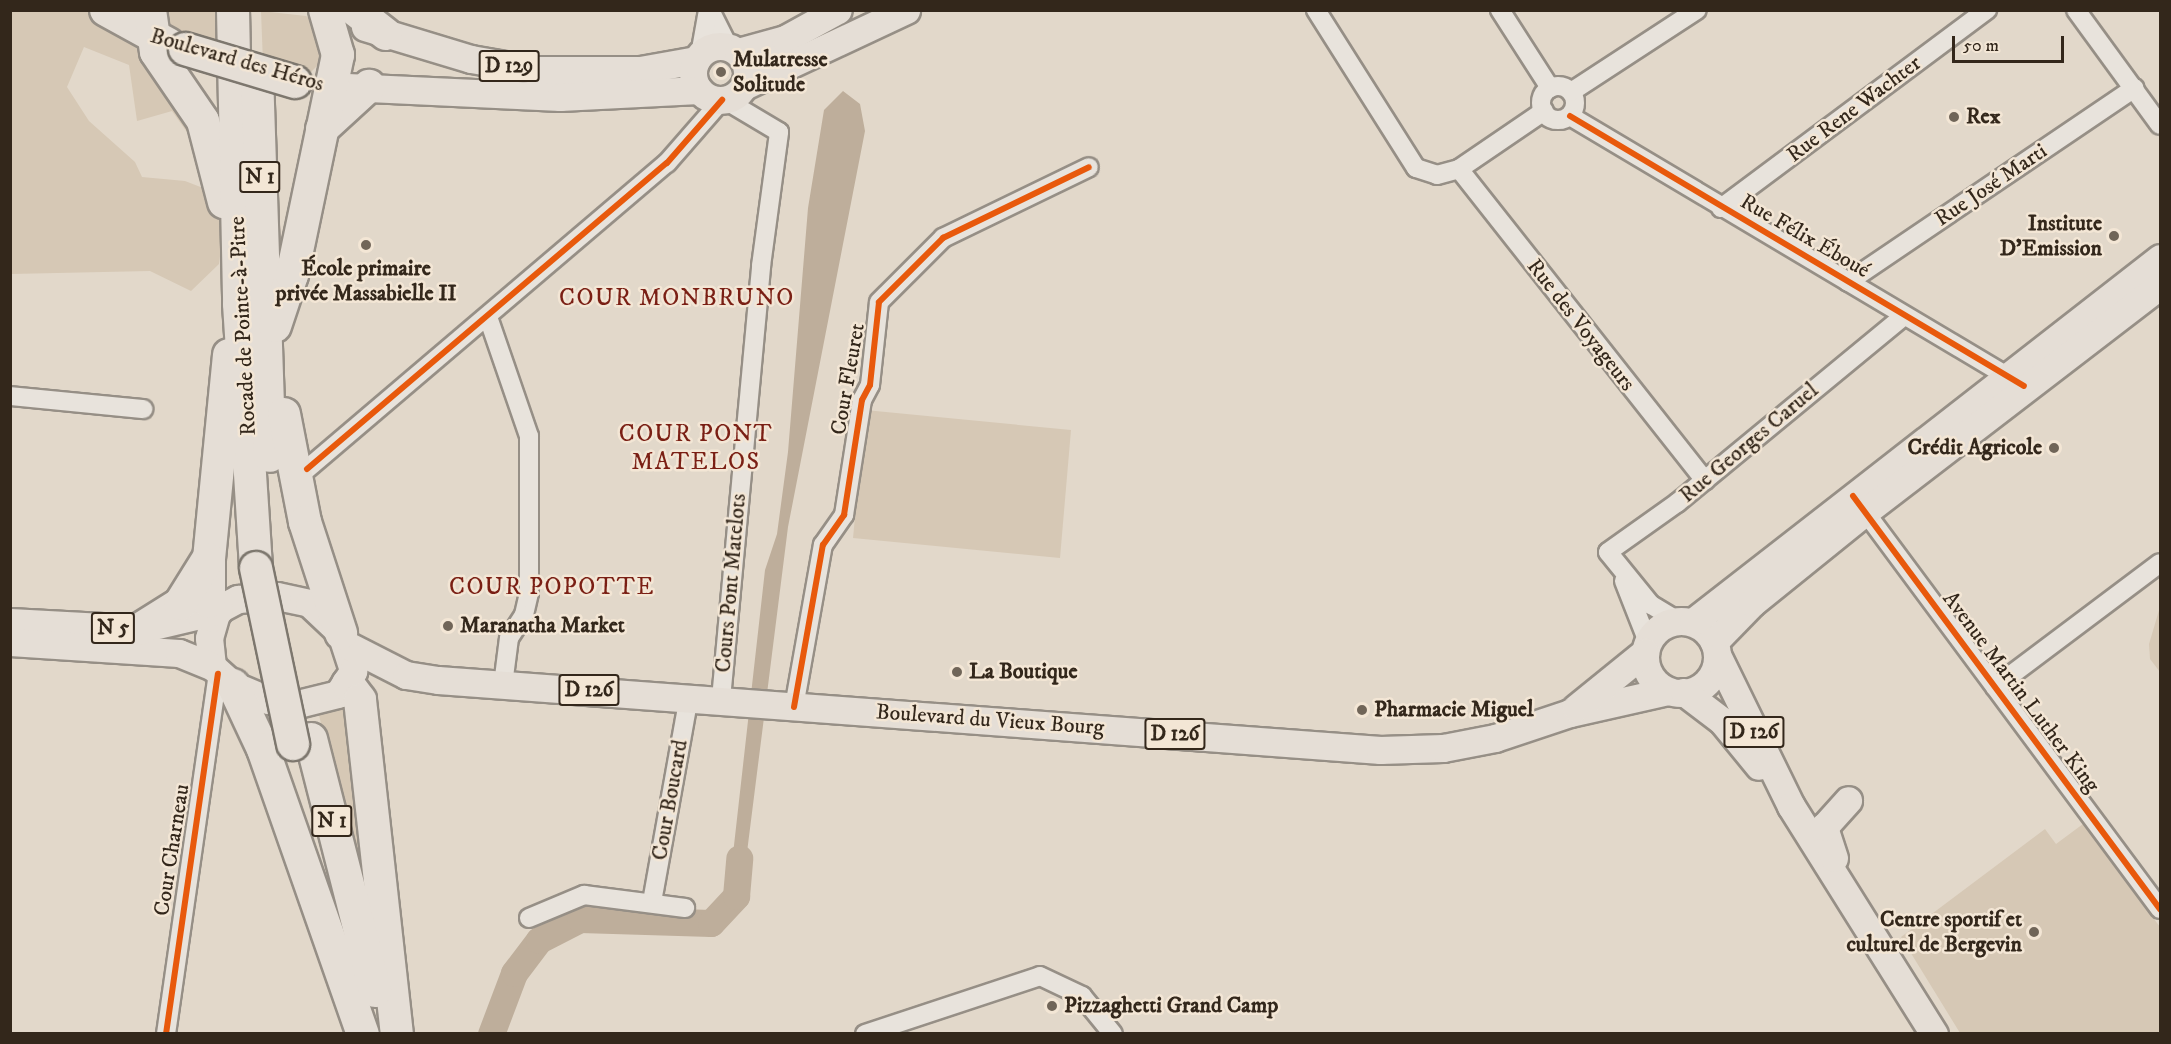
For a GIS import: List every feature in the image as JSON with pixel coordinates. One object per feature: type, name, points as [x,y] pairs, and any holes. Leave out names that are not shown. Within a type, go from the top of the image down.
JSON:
[{"type":"highway","name":"Boulevard des Héros","points":[[106,10],[151,25],[185,49],[295,82],[330,87]]},
{"type":"highway","name":"Rocade de Pointe-à-Pitre","points":[[234,10],[237,305],[266,566]]},
{"type":"highway","name":"Rocade de Pointe-à-Pitre","points":[[254,10],[270,382],[266,566]]},
{"type":"highway","points":[[269,344],[280,309],[321,130],[338,43],[329,12]]},
{"type":"highway","points":[[329,12],[386,34]]},
{"type":"highway","points":[[151,25],[203,122],[233,249],[237,305],[209,559],[209,602],[215,614]]},
{"type":"highway","points":[[321,130],[369,86]]},
{"type":"highway","points":[[233,249],[237,305]]},
{"type":"highway","points":[[280,309],[283,411],[305,522],[344,639]]},
{"type":"highway","points":[[270,382],[283,411]]},
{"type":"highway","points":[[140,629],[180,604],[209,559]]},
{"type":"highway","name":"N 1","points":[[266,566],[364,1034]]},
{"type":"highway","points":[[221,675],[263,749],[364,1034]]},
{"type":"highway","points":[[350,682],[360,700],[398,1034]]},
{"type":"highway","name":"N 1","points":[[302,741],[386,1034]]},
{"type":"highway","points":[[335,949],[356,1034]]},
{"type":"main road","name":"D 129","points":[[386,34],[471,59],[534,70],[640,70],[698,57],[713,47],[733,50],[785,39],[838,10]]},
{"type":"main road","name":"Boulevard des Héros","points":[[330,87],[369,86],[561,97],[721,97],[906,10]]},
{"type":"main road","points":[[698,57],[693,74],[721,97],[746,65],[733,50]]},
{"type":"main road","points":[[1859,504],[1686,622],[1665,624],[1646,647],[1650,675],[1676,692],[1704,686],[1716,649],[1752,603],[1859,504],[2014,380],[2160,258]]},
{"type":"main road","points":[[2014,380],[2160,285]]},
{"type":"main road","points":[[249,596],[289,597],[321,610],[344,639],[350,682],[326,699],[298,704],[268,700],[221,675],[215,614],[249,596]]},
{"type":"main road","name":"N 5","points":[[10,622],[140,629],[200,615],[215,614]]},
{"type":"main road","points":[[1686,622],[1716,649]]},
{"type":"main road","name":"Boulevard du Vieux Bourg","points":[[344,639],[406,675]]},
{"type":"main road","name":"N 5","points":[[10,642],[179,653],[221,675]]},
{"type":"main road","name":"Boulevard du Vieux Bourg","points":[[1570,713],[1646,647]]},
{"type":"main road","name":"D 126","points":[[1716,649],[1791,807]]},
{"type":"main road","name":"Boulevard du Vieux Bourg","points":[[350,682],[406,675],[503,685],[1380,750],[1474,742],[1570,713],[1676,692]]},
{"type":"main road","name":"D 126","points":[[1676,692],[1722,721],[1791,807],[1934,1034]]},
{"type":"main road","points":[[1848,800],[1827,820],[1824,837],[1895,969]]},
{"type":"street","points":[[709,10],[733,50]]},
{"type":"street","points":[[698,57],[709,10]]},
{"type":"street","points":[[1316,10],[1416,168],[1437,175],[1459,169],[1544,111]]},
{"type":"street","points":[[1500,10],[1550,88],[1571,92],[1693,12]]},
{"type":"street","name":"Rue Rene Wachter","points":[[1721,208],[1987,10]]},
{"type":"street","points":[[2076,10],[2160,125]]},
{"type":"street","points":[[1550,88],[1542,98],[1544,111],[1556,119],[1569,116],[1575,104],[1571,92]]},
{"type":"street","name":"Rue José Marti","points":[[1848,282],[2134,88]]},
{"type":"street","points":[[307,469],[667,162],[721,97]]},
{"type":"street","name":"Cours Pont Matelots","points":[[721,97],[779,132],[761,266],[730,701]]},
{"type":"street","name":"Rue Félix Éboué","points":[[1569,116],[2014,380]]},
{"type":"street","name":"Cour Fleuret","points":[[785,706],[823,545],[844,515],[862,400],[870,385],[879,302],[944,238],[1089,167]]},
{"type":"street","name":"Rue des Voyageurs","points":[[1459,169],[1705,480]]},
{"type":"street","name":"Rue Georges Caruel","points":[[1686,622],[1651,605],[1620,571],[1608,552],[1705,480],[1904,316]]},
{"type":"street","points":[[488,317],[529,436],[529,592],[524,615],[509,638],[503,685]]},
{"type":"street","points":[[10,396],[143,409]]},
{"type":"street","name":"Avenue Martin Luther King","points":[[1859,504],[2160,909]]},
{"type":"street","points":[[1995,687],[2160,563]]},
{"type":"street","name":"Rue Georges Caruel","points":[[1620,571],[1646,647]]},
{"type":"street","name":"Cour Charneau","points":[[166,1034],[221,675]]},
{"type":"street","name":"Cour Boucard","points":[[652,902],[689,697]]},
{"type":"street","points":[[530,918],[584,895],[685,908]]},
{"type":"street","points":[[865,1034],[1040,976],[1082,996],[1113,1034]]},
{"type":"shaded area","points":[[156,10],[226,11],[226,51],[165,32]]},
{"type":"shaded area","points":[[10,11],[94,11],[156,63],[211,166],[172,111],[137,121],[129,65],[84,47],[67,87],[89,121],[135,162],[142,177],[185,181],[216,193],[223,233],[219,264],[191,291],[150,271],[11,274]]},
{"type":"shaded area","points":[[261,11],[306,16],[318,24],[325,58],[310,73],[263,63]]},
{"type":"shaded area","points":[[843,91],[860,104],[865,131],[788,527],[743,884],[736,896],[732,863],[765,570],[777,534],[788,452],[808,208],[824,110]]},
{"type":"shaded area","points":[[865,410],[1071,430],[1060,558],[853,538]]},
{"type":"shaded area","points":[[2160,607],[2160,672],[2150,659],[2149,644]]},
{"type":"shaded area","points":[[347,707],[378,925],[368,921],[319,715]]},
{"type":"shaded area","name":"Centre sportif et culturel de Bergevin","points":[[2083,824],[2160,927],[2160,1033],[1960,1033],[1901,937],[2045,829],[2056,844]]},
{"type":"waterway","points":[[491,1034],[514,973],[539,940],[580,919],[711,923],[736,896],[739,858]]},
{"type":"cycle path","points":[[307,469],[667,163],[722,100]]},
{"type":"cycle path","points":[[1570,116],[2024,386]]},
{"type":"cycle path","points":[[794,707],[823,545],[844,515],[862,400],[870,385],[879,302],[943,238],[1089,167]]},
{"type":"cycle path","points":[[1853,496],[2160,909]]},
{"type":"cycle path","points":[[166,1034],[218,674]]},
{"type":"place","name":"Mulatresse Solitude","points":[[721,72]]},
{"type":"place","name":"Rex","points":[[1954,117]]},
{"type":"place","name":"Institute D'Emission","points":[[2114,236]]},
{"type":"place","name":"École primaire privée Massabielle II","points":[[366,245]]},
{"type":"place","name":"Crédit Agricole","points":[[2054,448]]},
{"type":"place","name":"Maranatha Market","points":[[448,626]]},
{"type":"place","name":"La Boutique","points":[[957,672]]},
{"type":"place","name":"Pharmacie Miguel","points":[[1362,710]]},
{"type":"place","name":"Centre sportif et culturel de Bergevin","points":[[2034,932]]},
{"type":"place","name":"Pizzaghetti Grand Camp","points":[[1052,1006]]},
{"type":"district","name":"COUR MONBRUNO","points":[[677,299]]},
{"type":"district","name":"COUR PONT MATELOS","points":[[696,449]]},
{"type":"district","name":"COUR POPOTTE","points":[[552,588]]}]
